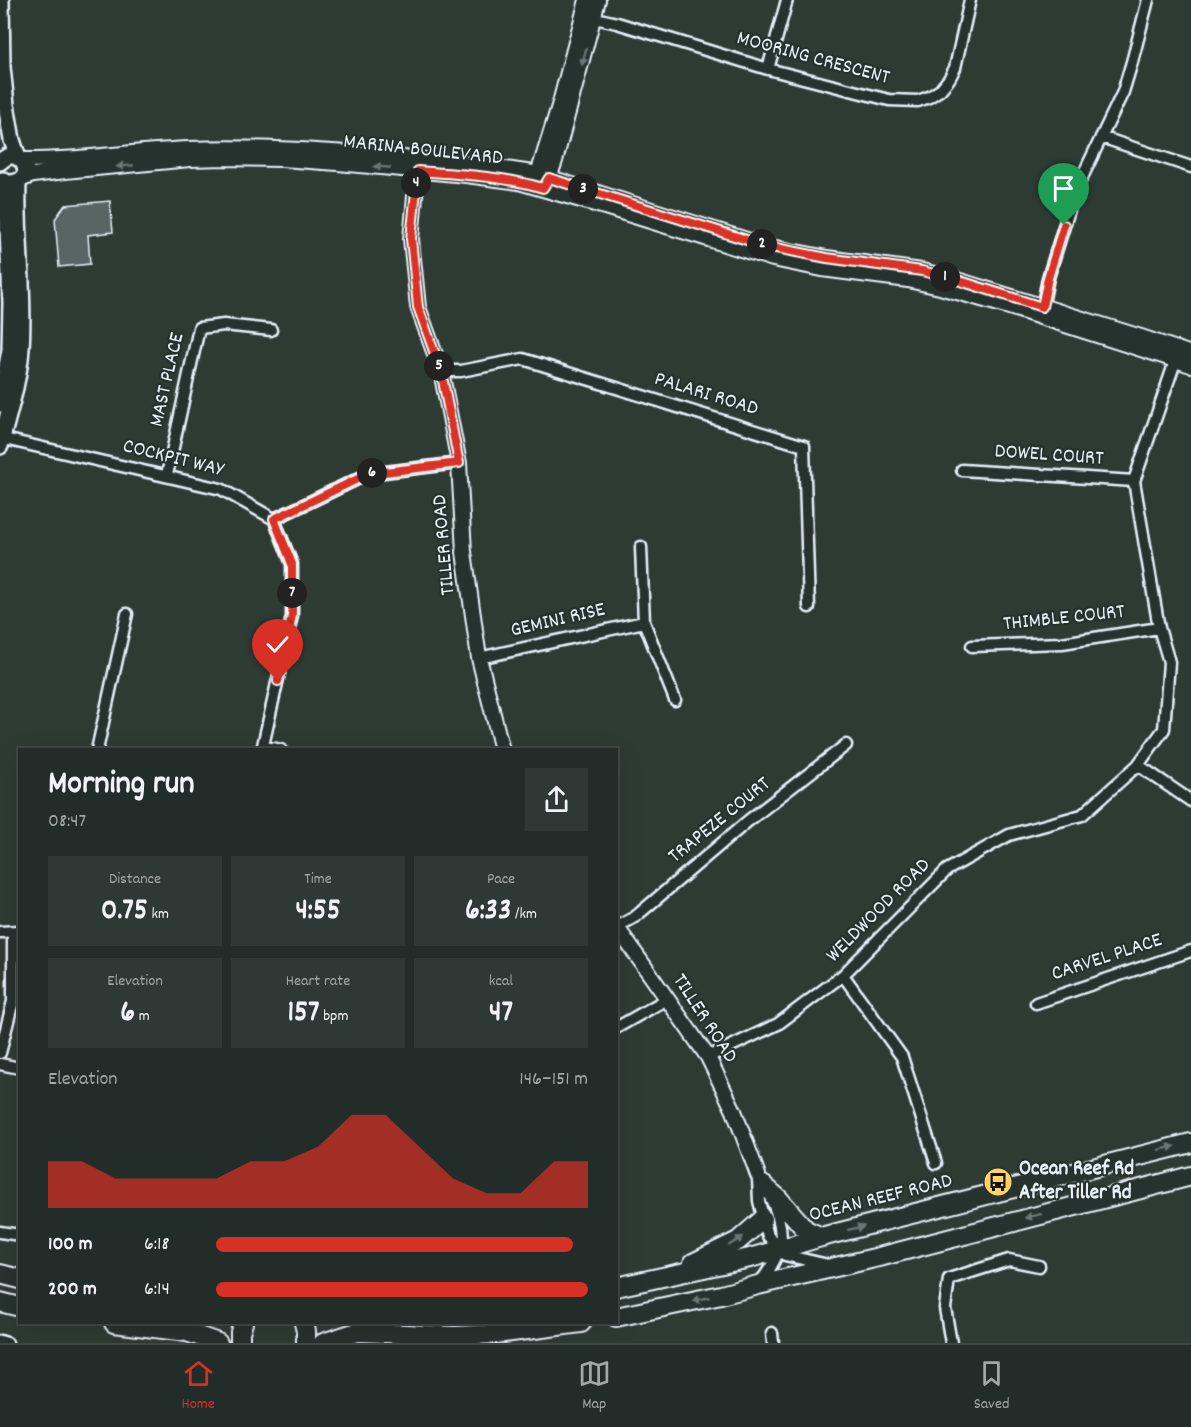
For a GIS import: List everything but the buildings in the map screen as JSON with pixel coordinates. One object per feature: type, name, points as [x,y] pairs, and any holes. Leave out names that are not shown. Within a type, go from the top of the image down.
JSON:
[{"type":"main road","points":[[1,0],[2,67],[6,105],[12,141],[26,170],[20,180],[18,212],[23,312],[19,372],[1,441]]},
{"type":"main road","points":[[0,151],[0,162]]},
{"type":"main road","points":[[0,162],[9,156],[20,159]]},
{"type":"main road","points":[[1,179],[9,183],[20,180]]},
{"type":"main road","points":[[0,404],[10,350],[11,303],[7,203],[1,179]]},
{"type":"main road","name":"OCEAN REEF ROAD","points":[[618,1287],[750,1258],[820,1237],[1191,1143]]},
{"type":"main road","points":[[618,1317],[836,1267],[1191,1176]]},
{"type":"main road","points":[[760,1180],[806,1230],[820,1237]]},
{"type":"main road","points":[[667,1276],[738,1240],[763,1219]]},
{"type":"main road","points":[[0,1274],[18,1278]]},
{"type":"main road","points":[[0,1302],[18,1306]]},
{"type":"main road","points":[[122,1324],[187,1332],[218,1343]]},
{"type":"main road","points":[[240,1343],[243,1324]]},
{"type":"main road","points":[[304,1324],[306,1343]]},
{"type":"main road","points":[[323,1343],[357,1332],[455,1336],[496,1334],[573,1324]]},
{"type":"street","points":[[587,0],[588,16]]},
{"type":"street","points":[[542,182],[560,103],[588,16],[598,0]]},
{"type":"street","points":[[768,69],[787,0]]},
{"type":"street","name":"MOORING CRESCENT","points":[[588,16],[768,69],[889,100],[918,101],[940,90],[955,68],[970,0]]},
{"type":"street","points":[[1041,312],[1048,278],[1074,194],[1123,92],[1148,0]]},
{"type":"street","points":[[1101,136],[1191,167]]},
{"type":"street","name":"MARINA BOULEVARD","points":[[20,159],[70,159],[187,148],[241,148],[330,151],[418,165]]},
{"type":"street","name":"MARINA BOULEVARD","points":[[20,180],[33,175],[65,171],[223,158],[487,166],[766,246],[827,258],[922,271],[954,279],[1041,312],[1141,337],[1182,354],[1191,365]]},
{"type":"street","name":"TILLER ROAD","points":[[418,165],[411,239],[418,307],[441,371],[459,463],[464,552],[479,658],[502,748]]},
{"type":"street","name":"MAST PLACE","points":[[167,475],[199,328],[224,325],[271,330]]},
{"type":"street","name":"WELDWOOD ROAD","points":[[708,1057],[778,1024],[843,975],[947,870],[1009,835],[1082,815],[1138,765],[1164,729],[1169,662],[1160,628],[1134,481],[1182,354]]},
{"type":"street","name":"PALARI ROAD","points":[[441,371],[461,371],[523,359],[804,446],[808,606]]},
{"type":"street","name":"COCKPIT WAY","points":[[1,441],[167,475],[221,489],[274,519]]},
{"type":"street","points":[[263,748],[292,616],[292,564],[274,519],[368,474],[459,463]]},
{"type":"street","name":"DOWEL COURT","points":[[962,470],[1134,481]]},
{"type":"street","points":[[641,547],[645,622],[675,700]]},
{"type":"street","points":[[97,748],[127,614]]},
{"type":"street","name":"GEMINI RISE","points":[[479,658],[645,622]]},
{"type":"street","name":"THIMBLE COURT","points":[[972,646],[1062,643],[1160,628]]},
{"type":"street","name":"TRAPEZE COURT","points":[[618,926],[635,917],[748,821],[846,745]]},
{"type":"street","points":[[1138,765],[1191,801]]},
{"type":"street","name":"TILLER ROAD","points":[[618,928],[708,1057],[734,1111],[760,1180],[771,1198],[782,1230],[779,1249],[769,1271],[758,1285]]},
{"type":"street","points":[[0,932],[16,931],[13,1001],[0,1053]]},
{"type":"street","name":"CARVEL PLACE","points":[[1036,1003],[1191,951]]},
{"type":"street","points":[[843,975],[902,1057],[936,1164]]},
{"type":"street","points":[[618,1027],[667,999]]},
{"type":"street","points":[[0,1064],[18,1068]]},
{"type":"street","name":"TILLER ROAD","points":[[760,1180],[759,1201],[763,1219],[768,1236],[779,1249]]},
{"type":"street","points":[[0,1232],[18,1235]]},
{"type":"street","points":[[779,1249],[785,1255],[836,1267]]},
{"type":"street","points":[[951,1343],[945,1308],[949,1279],[1009,1260],[1039,1266]]},
{"type":"street","points":[[0,1341],[7,1343]]},
{"type":"place","name":"Ocean Reef Rd After Tiller Rd","points":[[998,1182]]},
{"type":"route","points":[[278,681],[292,616],[292,564],[274,519],[368,474],[459,463],[441,371],[418,307],[411,239],[418,171],[519,182],[543,188],[549,178],[766,246],[827,258],[922,271],[1042,307],[1064,225]]}]
